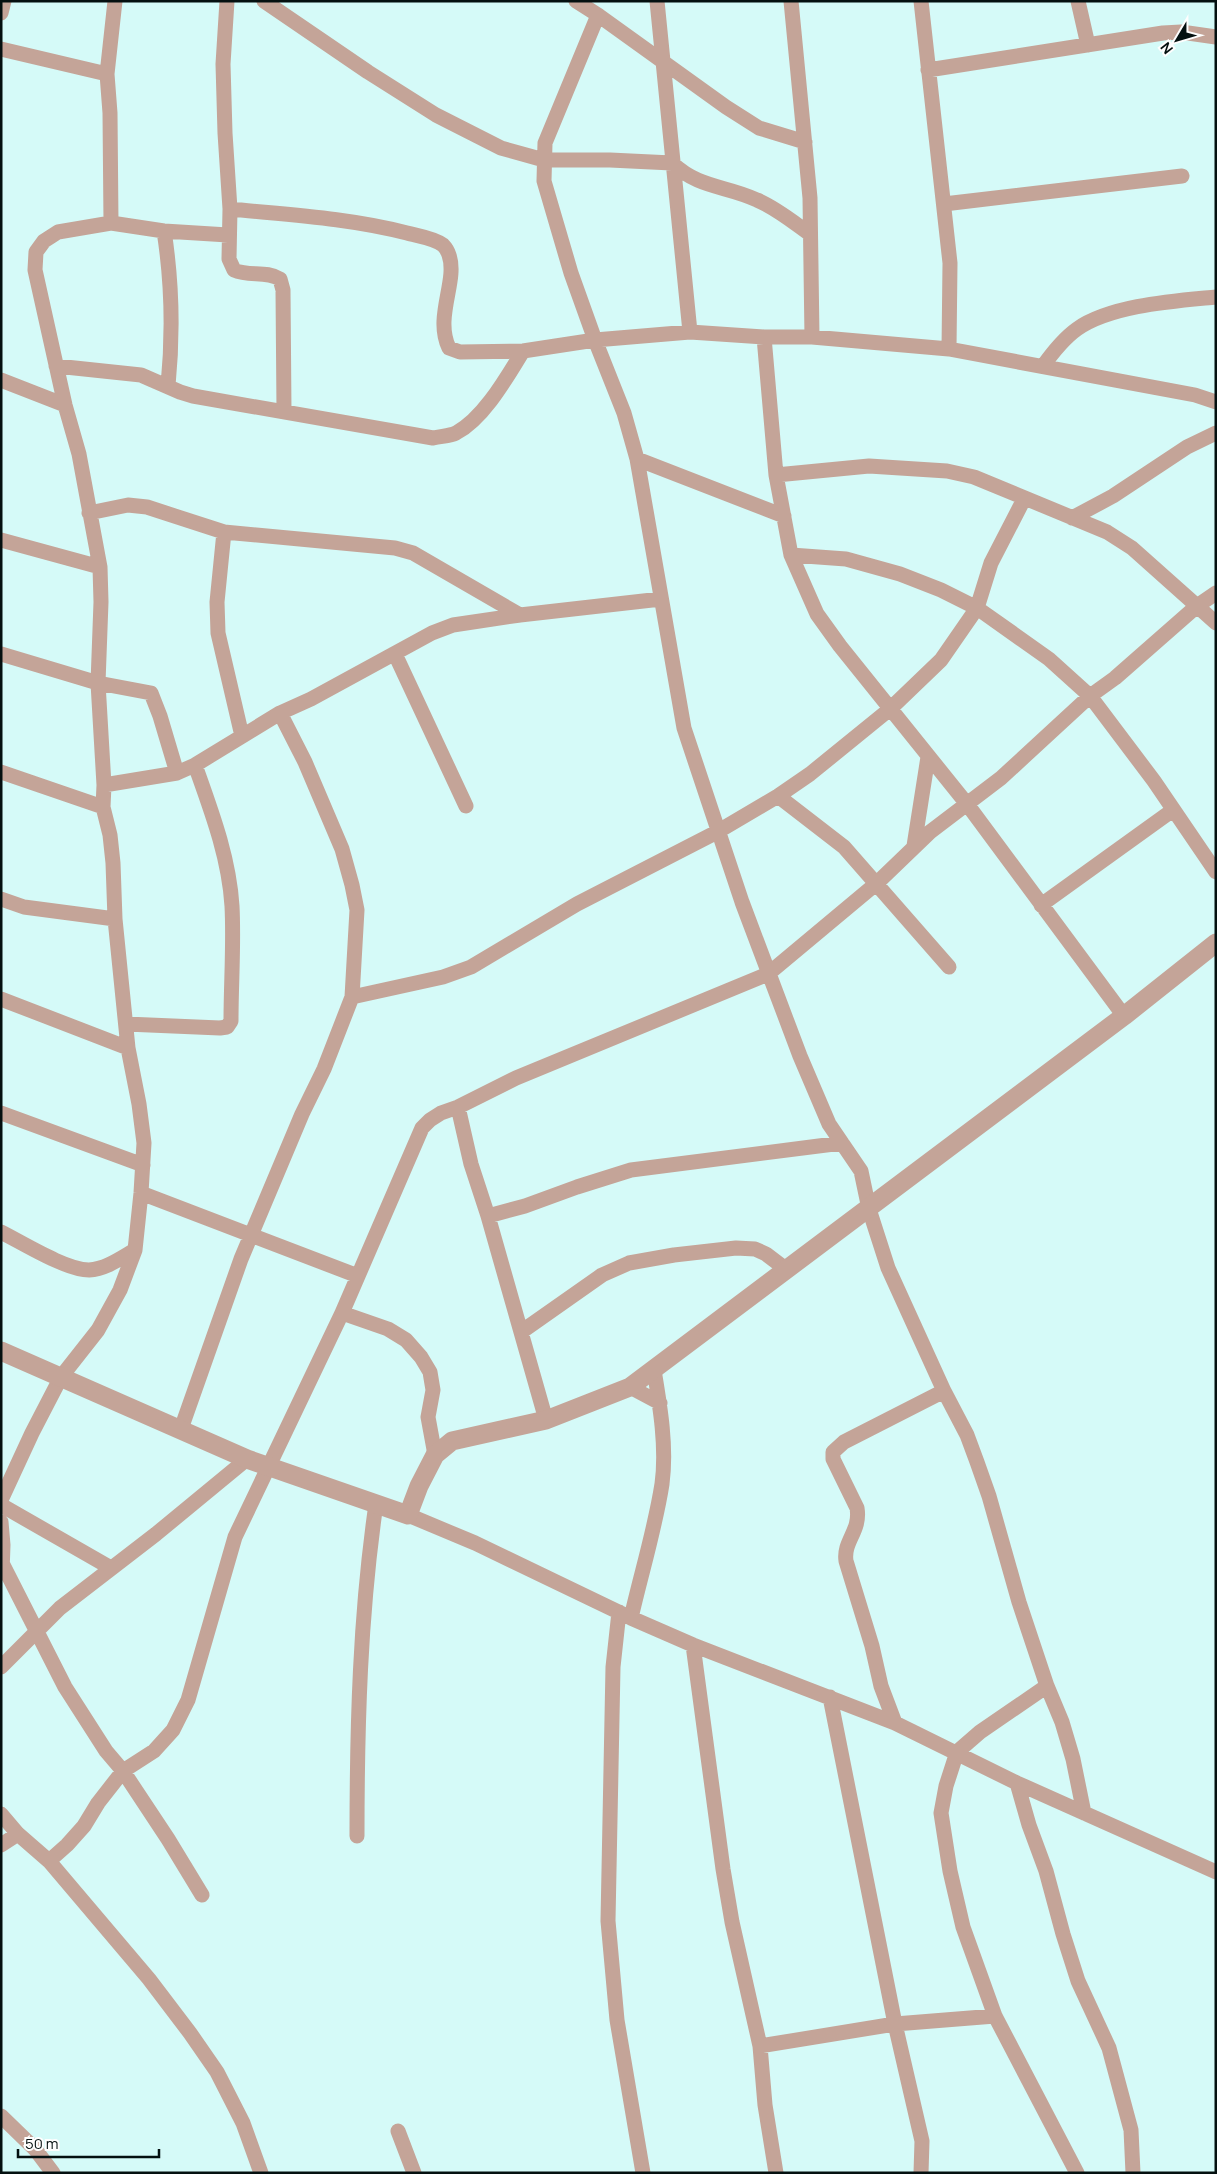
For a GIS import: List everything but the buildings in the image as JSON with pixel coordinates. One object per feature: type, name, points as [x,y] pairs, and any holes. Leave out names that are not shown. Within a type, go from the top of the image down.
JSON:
[{"type":"street","points":[[1,13],[4,1]]},
{"type":"street","points":[[111,223],[110,114],[106,74],[115,1]]},
{"type":"street","points":[[227,1],[223,64],[230,209],[229,259],[234,270],[241,273],[273,274],[280,279],[283,290],[284,411]]},
{"type":"street","points":[[264,1],[368,72],[436,115],[501,148],[544,160],[610,160],[672,163],[684,174],[702,183],[736,191],[758,200],[810,234]]},
{"type":"street","points":[[576,1],[759,128],[805,142]]},
{"type":"street","points":[[657,1],[690,332]]},
{"type":"street","points":[[792,1],[810,198],[812,336]]},
{"type":"street","points":[[921,1],[950,263],[949,349]]},
{"type":"street","points":[[1078,1],[1088,45]]},
{"type":"street","points":[[598,15],[545,143],[544,181],[571,273],[595,340],[622,406],[638,459],[684,728],[768,974],[819,1103],[829,1124],[861,1171],[869,1209],[888,1268],[944,1391],[967,1435],[989,1496],[1019,1602],[1047,1686],[1062,1722],[1073,1759],[1084,1813]]},
{"type":"street","points":[[928,70],[1163,33],[1181,32],[1216,38]]},
{"type":"street","points":[[1,48],[106,74]]},
{"type":"street","points":[[944,204],[1182,176]]},
{"type":"street","points":[[230,209],[353,221],[424,237],[444,246],[449,254],[451,266],[444,312],[444,338],[449,348],[460,352],[523,351],[595,340],[690,332],[764,337],[812,336],[949,349],[1195,395],[1216,402]]},
{"type":"street","points":[[1,1500],[32,1433],[62,1377],[98,1330],[120,1290],[135,1250],[142,1193],[144,1143],[139,1104],[128,1048],[115,919],[112,854],[110,835],[103,806],[104,785],[98,683],[101,602],[100,567],[79,454],[65,405],[35,270],[36,252],[44,241],[58,232],[111,223],[164,231],[228,235]]},
{"type":"street","points":[[164,231],[167,252],[172,350],[168,386]]},
{"type":"street","points":[[1043,366],[1064,340],[1090,321],[1160,302],[1216,297]]},
{"type":"street","points":[[764,337],[776,475],[790,555],[817,614],[840,646],[967,804],[1124,1016]]},
{"type":"street","points":[[56,366],[141,375],[193,396],[433,438],[454,434],[470,425],[523,351]]},
{"type":"street","points":[[1,380],[65,405]]},
{"type":"street","points":[[1072,518],[1113,496],[1186,447],[1216,432]]},
{"type":"street","points":[[638,459],[784,516]]},
{"type":"street","points":[[776,475],[869,466],[947,471],[974,477],[1107,532],[1132,548],[1216,623]]},
{"type":"street","points":[[352,997],[443,977],[471,967],[577,904],[718,832],[778,796],[810,774],[890,709],[941,660],[978,608],[991,563],[1024,498]]},
{"type":"street","points":[[89,513],[128,505],[147,507],[224,532],[296,538],[413,553],[520,615]]},
{"type":"street","points":[[224,532],[217,602],[218,633],[242,736]]},
{"type":"street","points":[[1,540],[100,567]]},
{"type":"street","points":[[790,555],[846,558],[875,566],[941,590],[978,608],[1049,660],[1090,696],[1154,781],[1216,872]]},
{"type":"street","points":[[49,1861],[84,1826],[98,1803],[123,1771],[154,1751],[172,1730],[188,1700],[235,1537],[342,1313],[422,1128],[441,1113],[458,1107],[516,1078],[768,974],[877,883],[914,846],[1001,778],[1090,696],[1115,678],[1197,606],[1216,593]]},
{"type":"street","points":[[104,785],[177,773],[195,765],[280,713],[311,699],[432,633],[453,625],[520,615],[661,599]]},
{"type":"street","points":[[1,654],[98,683],[151,693],[177,773]]},
{"type":"street","points":[[395,654],[466,806]]},
{"type":"street","points":[[180,1429],[241,1259],[279,1166],[328,1061],[352,997],[357,910],[352,885],[342,849],[305,762],[280,713]]},
{"type":"street","points":[[914,846],[928,757]]},
{"type":"street","points":[[126,1024],[220,1028],[228,1027],[231,1021],[232,904],[223,852],[215,822],[195,765]]},
{"type":"street","points":[[1,772],[103,806]]},
{"type":"street","points":[[778,796],[844,847],[949,967]]},
{"type":"street","points":[[1041,905],[1173,810]]},
{"type":"street","points":[[1,899],[24,907],[115,919]]},
{"type":"street","points":[[408,1515],[419,1486],[435,1455],[452,1441],[546,1420],[630,1387],[1124,1016],[1216,943]]},
{"type":"street","points":[[1,999],[128,1048]]},
{"type":"street","points":[[458,1107],[471,1164],[488,1216],[546,1420]]},
{"type":"street","points":[[1,1113],[143,1165]]},
{"type":"street","points":[[488,1216],[525,1206],[577,1186],[631,1170],[842,1143]]},
{"type":"street","points":[[142,1193],[358,1276]]},
{"type":"street","points":[[1,1232],[74,1268],[91,1270],[111,1264],[135,1250]]},
{"type":"street","points":[[521,1332],[602,1275],[629,1263],[674,1255],[736,1248],[755,1249],[766,1254],[787,1270]]},
{"type":"street","points":[[342,1313],[388,1329],[406,1340],[421,1357],[430,1372],[433,1390],[428,1417],[435,1455]]},
{"type":"street","points":[[1,1351],[247,1460],[268,1465],[408,1515],[693,1645],[894,1723],[957,1752],[1017,1783],[1216,1872]]},
{"type":"street","points":[[643,2173],[617,2020],[608,1921],[613,1666],[625,1615],[662,1483],[663,1456],[660,1403],[654,1370]]},
{"type":"street","points":[[630,1387],[660,1403]]},
{"type":"street","points":[[894,1723],[881,1686],[872,1646],[846,1561],[845,1553],[855,1532],[858,1516],[857,1508],[833,1459],[833,1452],[844,1442],[944,1391]]},
{"type":"street","points":[[1,1667],[60,1608],[247,1460]]},
{"type":"street","points":[[357,1836],[361,1651],[370,1538],[376,1504]]},
{"type":"street","points":[[1,1505],[111,1568]]},
{"type":"street","points":[[1,1522],[2,1572],[70,1694],[110,1756],[123,1771],[168,1839],[202,1896]]},
{"type":"street","points":[[693,1645],[723,1869],[732,1922],[760,2046],[764,2105],[776,2173]]},
{"type":"street","points":[[1047,1686],[980,1732],[957,1752],[946,1786],[941,1813],[944,1840],[963,1927],[995,2016],[1077,2173]]},
{"type":"street","points":[[830,1697],[895,2024],[922,2141],[921,2173]]},
{"type":"street","points":[[1017,1783],[1029,1825],[1046,1871],[1078,1981],[1109,2048],[1131,2130],[1133,2173]]},
{"type":"street","points":[[1,1814],[18,1834],[49,1861],[149,1979],[218,2072],[243,2123],[261,2173]]},
{"type":"street","points":[[1,1845],[18,1834]]},
{"type":"street","points":[[760,2046],[895,2024],[995,2016]]},
{"type":"street","points":[[1,2116],[35,2149],[53,2173]]},
{"type":"street","points":[[398,2131],[414,2173]]}]
